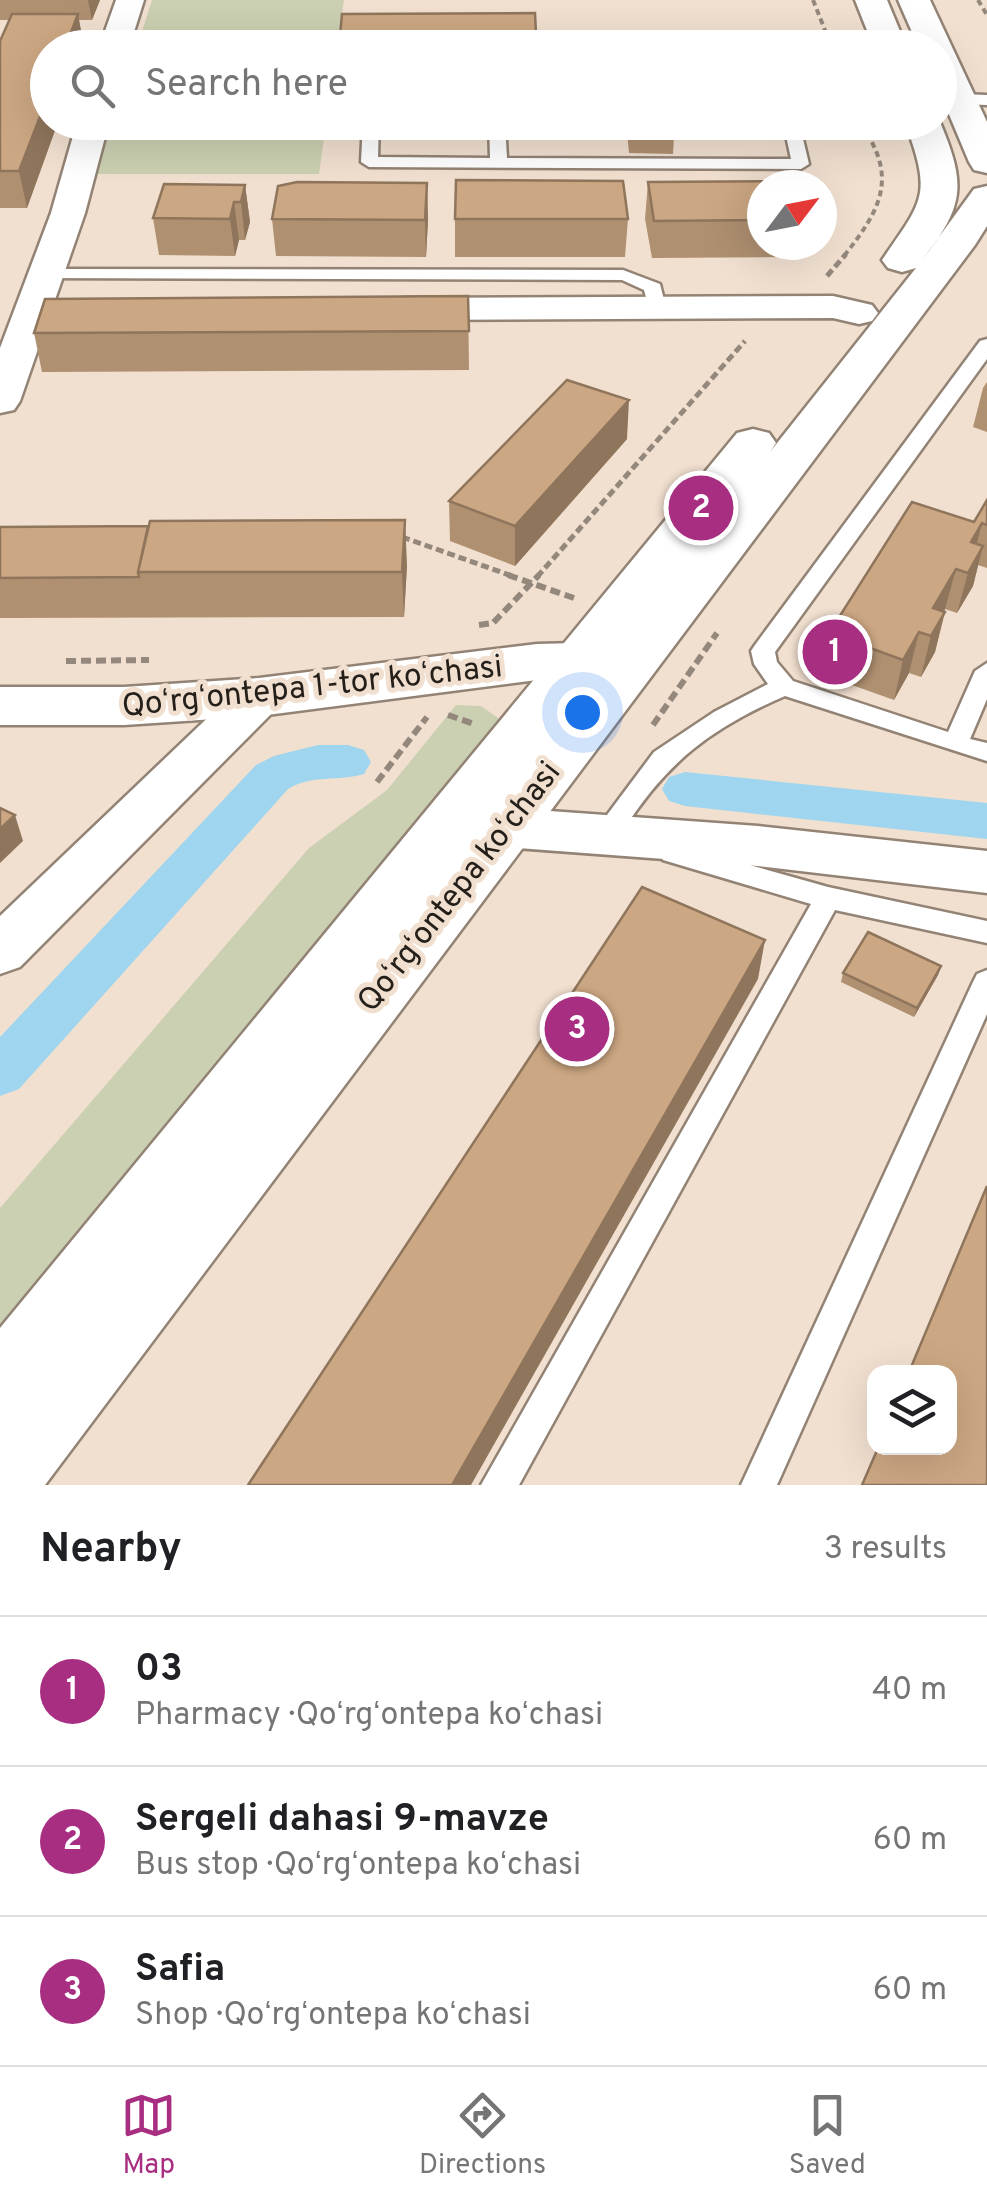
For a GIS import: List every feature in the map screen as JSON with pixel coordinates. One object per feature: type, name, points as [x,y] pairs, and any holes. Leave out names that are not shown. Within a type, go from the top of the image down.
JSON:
[{"type":"main road","points":[[871,0],[884,30]]},
{"type":"main road","points":[[914,0],[928,30]]},
{"type":"main road","points":[[957,78],[974,99],[987,162]]},
{"type":"main road","points":[[930,140],[944,187],[975,206]]},
{"type":"main road","name":"Qoʻrgʻontepa koʻchasi","points":[[0,1480],[482,819],[593,646],[859,313],[975,206]]},
{"type":"main road","name":"Qoʻrgʻontepa koʻchasi","points":[[593,646],[975,206]]},
{"type":"main road","name":"Qoʻrgʻontepa 1-tor koʻchasi","points":[[0,706],[124,706],[259,697],[537,662],[593,646]]},
{"type":"main road","name":"Qoʻrgʻontepa koʻchasi","points":[[0,1386],[482,819]]},
{"type":"street","points":[[120,30],[130,0]]},
{"type":"street","points":[[0,400],[46,274],[87,140]]},
{"type":"street","points":[[33,310],[833,307],[859,313]]},
{"type":"street","points":[[0,950],[259,697]]},
{"type":"street","points":[[482,819],[987,872]]},
{"type":"lane","points":[[370,140],[369,162],[802,164],[796,140]]},
{"type":"lane","points":[[498,140],[498,162]]},
{"type":"lane","points":[[46,274],[623,275],[653,288],[657,308]]},
{"type":"lane","points":[[987,345],[762,651],[766,664],[784,687],[987,752]]},
{"type":"lane","points":[[954,744],[987,671]]},
{"type":"lane","points":[[784,687],[758,694],[744,709],[662,759],[607,834],[828,898],[987,932]]},
{"type":"lane","points":[[498,1485],[828,898]]},
{"type":"lane","points":[[759,1485],[987,982]]},
{"type":"path","points":[[813,0],[825,30]]},
{"type":"path","points":[[978,0],[987,15]]},
{"type":"path","points":[[474,626],[493,623],[530,586],[774,308],[817,289],[877,212],[884,179],[882,162],[872,140]]},
{"type":"path","points":[[394,534],[530,586],[593,646]]},
{"type":"path","points":[[59,661],[158,660]]},
{"type":"path","points":[[378,782],[432,710],[477,725]]},
{"type":"green space","points":[[152,0],[344,0],[340,30],[142,30]]},
{"type":"green space","points":[[106,140],[324,140],[319,174],[94,174]]},
{"type":"green space","points":[[456,705],[481,706],[501,720],[0,1333],[0,1208],[309,848],[387,790]]},
{"type":"building","points":[[535,13],[536,30],[341,30],[342,14]]},
{"type":"building","points":[[12,14],[78,14],[72,30],[30,30],[31,140],[19,171],[0,171],[0,41]]},
{"type":"building","points":[[456,180],[623,181],[628,219],[455,219]]},
{"type":"building","points":[[747,181],[747,220],[654,221],[648,182]]},
{"type":"building","points":[[297,182],[427,183],[425,220],[272,219],[278,186]]},
{"type":"building","points":[[164,184],[245,185],[241,202],[234,202],[230,219],[153,218]]},
{"type":"building","points":[[468,296],[469,331],[34,333],[45,299]]},
{"type":"building","points":[[567,380],[629,400],[515,526],[449,501]]},
{"type":"building","points":[[987,500],[987,525],[982,523],[971,542],[983,546],[968,573],[956,569],[933,608],[945,612],[931,636],[919,632],[903,660],[829,633],[912,502],[974,522]]},
{"type":"building","points":[[405,520],[402,572],[138,572],[150,521]]},
{"type":"building","points":[[148,526],[139,577],[0,578],[0,527]]},
{"type":"building","points":[[0,808],[15,815],[0,829]]},
{"type":"building","points":[[642,887],[765,940],[452,1485],[248,1485]]},
{"type":"building","points":[[868,932],[941,966],[917,1008],[843,973]]},
{"type":"building","points":[[987,1186],[987,1485],[862,1485],[875,1455],[957,1455],[957,1365],[912,1365]]},
{"type":"waterway","points":[[0,1073],[272,777],[299,765],[348,762]]},
{"type":"waterway","points":[[685,789],[987,821]]},
{"type":"place","name":"Sergeli dahasi 9-mavze","points":[[701,508]]},
{"type":"place","name":"03","points":[[835,652]]},
{"type":"place","name":"Safia","points":[[577,1029]]}]
